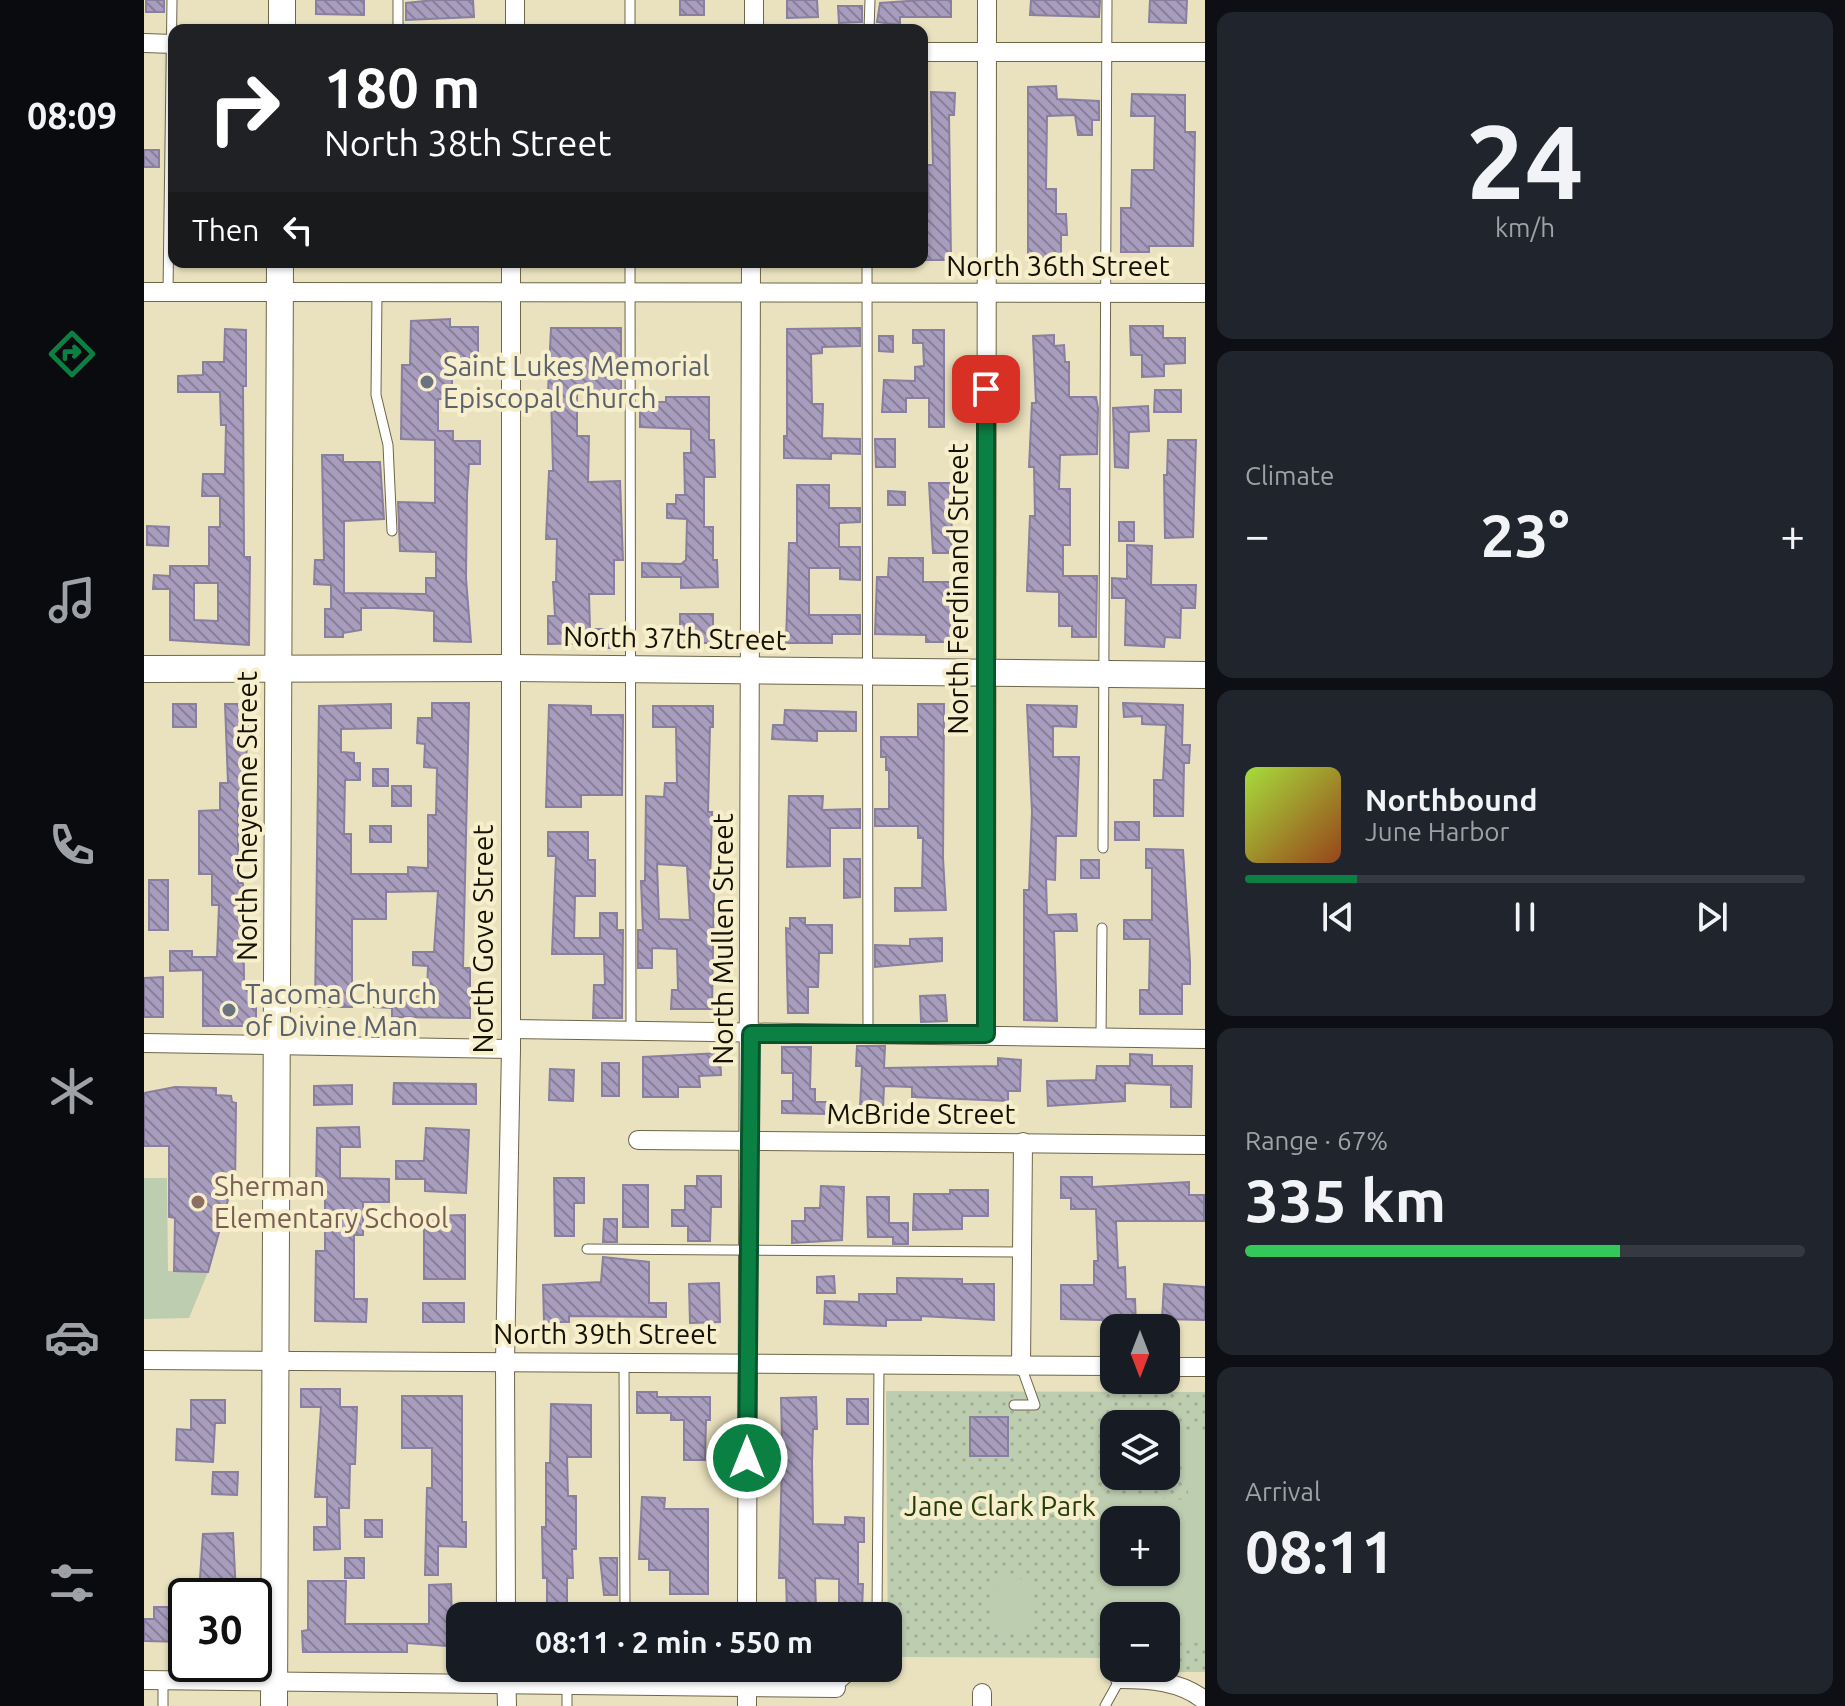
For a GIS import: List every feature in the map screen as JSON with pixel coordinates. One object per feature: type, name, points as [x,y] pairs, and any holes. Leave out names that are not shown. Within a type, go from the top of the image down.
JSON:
[{"type":"street","points":[[282,0],[282,24]]},
{"type":"street","points":[[515,0],[515,24]]},
{"type":"street","points":[[754,0],[754,24]]},
{"type":"street","name":"North Ferdinand Street","points":[[986,1034],[987,0]]},
{"type":"street","points":[[144,43],[168,44]]},
{"type":"street","points":[[928,52],[1205,52]]},
{"type":"street","name":"North Cheyenne Street","points":[[274,1694],[280,268]]},
{"type":"street","name":"North Gove Street","points":[[506,1602],[505,1362],[511,1049],[511,268]]},
{"type":"street","name":"North Mullen Street","points":[[747,1602],[753,671],[751,268]]},
{"type":"street","name":"North 36th Street","points":[[144,292],[1205,293]]},
{"type":"street","name":"North 37th Street","points":[[144,669],[512,668],[1205,675]]},
{"type":"street","points":[[511,1029],[1205,1039]]},
{"type":"street","points":[[144,1043],[511,1049]]},
{"type":"street","name":"McBride Street","points":[[638,1140],[1205,1145]]},
{"type":"street","points":[[1021,1366],[1023,1142]]},
{"type":"street","name":"North 39th Street","points":[[144,1360],[1100,1366]]},
{"type":"street","points":[[1180,1367],[1205,1367]]},
{"type":"street","points":[[153,1680],[274,1694],[446,1681]]},
{"type":"street","points":[[506,1682],[507,1706]]},
{"type":"street","points":[[552,1682],[582,1682]]},
{"type":"street","points":[[747,1682],[747,1706]]},
{"type":"street","points":[[787,1682],[836,1688]]},
{"type":"street","points":[[1149,1682],[1169,1684],[1193,1692],[1205,1701]]},
{"type":"lane","points":[[172,0],[173,24]]},
{"type":"lane","points":[[398,0],[398,24]]},
{"type":"lane","points":[[630,0],[630,24]]},
{"type":"lane","points":[[869,24],[870,0]]},
{"type":"lane","points":[[1103,848],[1107,0]]},
{"type":"lane","points":[[168,268],[168,292]]},
{"type":"lane","points":[[630,268],[631,1032]]},
{"type":"lane","points":[[867,268],[868,1035]]},
{"type":"lane","points":[[377,292],[376,395],[388,445],[392,531]]},
{"type":"lane","points":[[1101,1037],[1102,928]]},
{"type":"lane","points":[[587,1249],[1023,1252]]},
{"type":"lane","points":[[624,1362],[625,1602]]},
{"type":"lane","points":[[877,1602],[879,1364]]},
{"type":"lane","points":[[1014,1405],[1035,1405],[1021,1366]]},
{"type":"lane","points":[[153,1680],[163,1706]]},
{"type":"lane","points":[[836,1688],[843,1682]]},
{"type":"lane","points":[[1105,1706],[1118,1682]]},
{"type":"lane","points":[[567,1684],[567,1706]]},
{"type":"green space","points":[[144,1178],[167,1178],[168,1271],[208,1272],[189,1318],[144,1319]]},
{"type":"green space","name":"Jane Clark Park","points":[[886,1391],[1205,1392],[1205,1672],[1180,1672],[1180,1602],[1100,1602],[1100,1658],[902,1657],[902,1602],[888,1602]]},
{"type":"green space","points":[[1180,1432],[1205,1432],[1205,1643],[1180,1642],[1180,1602],[1100,1602],[1100,1634],[1098,1632],[1096,1496],[1190,1500],[1180,1460]]},
{"type":"green space","points":[[1015,1574],[1030,1587],[1032,1632],[991,1633],[991,1594],[1001,1576]]},
{"type":"building","points":[[146,0],[164,0],[164,12],[146,12]]},
{"type":"building","points":[[316,0],[364,0],[364,15],[316,14]]},
{"type":"building","points":[[473,0],[474,17],[406,20],[406,3]]},
{"type":"building","points":[[680,0],[704,0],[704,15],[680,15]]},
{"type":"building","points":[[787,0],[817,0],[818,17],[787,18]]},
{"type":"building","points":[[951,0],[951,17],[900,17],[900,24],[877,22],[880,3]]},
{"type":"building","points":[[1031,0],[1100,0],[1099,17],[1030,15]]},
{"type":"building","points":[[1150,0],[1187,0],[1186,23],[1149,22]]},
{"type":"building","points":[[838,6],[862,6],[862,22],[839,23]]},
{"type":"building","points":[[1056,86],[1057,99],[1099,101],[1099,120],[1092,120],[1092,135],[1078,135],[1075,115],[1047,116],[1046,189],[1056,189],[1056,214],[1066,214],[1067,235],[1061,235],[1061,262],[1028,262],[1028,87]]},
{"type":"building","points":[[931,92],[955,93],[954,115],[949,115],[951,260],[928,260],[928,165],[933,165]]},
{"type":"building","points":[[1132,94],[1185,95],[1185,132],[1195,132],[1193,246],[1149,246],[1149,252],[1121,252],[1121,208],[1131,208],[1132,170],[1154,170],[1155,116],[1131,116]]},
{"type":"building","points":[[144,150],[159,150],[159,167],[144,167]]},
{"type":"building","points":[[450,319],[450,327],[478,327],[478,358],[452,358],[452,399],[438,399],[438,431],[453,431],[453,441],[480,441],[480,464],[469,464],[467,495],[466,578],[471,642],[434,641],[434,611],[394,608],[361,608],[361,630],[343,633],[343,637],[325,637],[325,609],[331,609],[331,585],[314,584],[315,560],[324,560],[322,455],[343,455],[343,462],[380,462],[384,519],[344,521],[344,593],[426,594],[426,578],[436,578],[436,552],[400,551],[398,502],[435,503],[435,440],[401,439],[402,365],[410,365],[411,321]]},
{"type":"building","points":[[1130,326],[1163,326],[1163,338],[1185,338],[1185,363],[1164,364],[1164,376],[1142,377],[1142,355],[1131,355]]},
{"type":"building","points":[[551,328],[621,328],[621,392],[577,392],[577,436],[589,436],[588,482],[620,481],[623,560],[614,560],[614,594],[589,594],[590,629],[613,629],[613,648],[594,648],[594,643],[548,644],[548,616],[555,616],[553,582],[556,582],[557,539],[546,539],[549,471],[553,471],[551,392],[548,392]]},
{"type":"building","points":[[860,328],[860,346],[822,347],[822,353],[811,354],[812,404],[823,404],[822,438],[860,439],[860,454],[831,453],[831,459],[784,458],[784,436],[787,436],[787,329]]},
{"type":"building","points":[[225,329],[246,330],[246,386],[243,386],[244,557],[250,557],[249,645],[170,640],[170,589],[153,589],[154,575],[170,576],[170,566],[209,566],[209,527],[220,527],[220,496],[202,496],[203,474],[225,474],[226,425],[221,425],[220,392],[178,392],[178,376],[203,375],[203,362],[224,362]],"holes":[[[194,583],[218,583],[218,621],[194,620]]]},
{"type":"building","points":[[913,330],[944,330],[944,427],[929,427],[929,398],[906,398],[906,412],[882,412],[884,380],[915,381],[915,367],[924,366],[923,343],[913,343]]},
{"type":"building","points":[[1054,335],[1054,346],[1064,345],[1065,362],[1069,362],[1069,397],[1096,397],[1098,408],[1097,454],[1060,455],[1059,489],[1070,489],[1070,545],[1063,545],[1063,576],[1097,576],[1096,637],[1072,637],[1072,626],[1059,626],[1059,592],[1027,591],[1030,516],[1035,516],[1034,467],[1029,467],[1032,403],[1036,403],[1033,336]]},
{"type":"building","points":[[879,336],[893,336],[893,352],[879,351]]},
{"type":"building","points":[[1155,390],[1181,390],[1181,412],[1154,412]]},
{"type":"building","points":[[666,397],[709,397],[709,440],[714,440],[715,477],[704,477],[704,527],[713,527],[713,560],[717,560],[718,587],[681,588],[681,577],[642,577],[642,563],[681,564],[686,560],[687,519],[667,518],[667,504],[676,504],[676,495],[685,495],[684,453],[691,453],[691,429],[640,427],[640,402],[666,402]]},
{"type":"building","points":[[1148,406],[1149,431],[1129,432],[1128,468],[1115,467],[1113,408]]},
{"type":"building","points":[[875,439],[895,439],[895,467],[876,467]]},
{"type":"building","points":[[1168,440],[1196,440],[1193,537],[1165,538],[1164,475],[1167,475]]},
{"type":"building","points":[[929,483],[951,483],[952,553],[933,553]]},
{"type":"building","points":[[797,485],[829,485],[829,508],[860,508],[860,522],[839,523],[839,547],[860,547],[860,580],[840,579],[840,568],[809,568],[809,615],[860,615],[860,634],[832,634],[832,643],[786,643],[789,543],[797,543]]},
{"type":"building","points":[[888,491],[905,492],[905,505],[888,505]]},
{"type":"building","points":[[1119,522],[1134,522],[1134,541],[1119,541]]},
{"type":"building","points":[[147,526],[169,527],[168,546],[147,545]]},
{"type":"building","points":[[1127,545],[1152,546],[1151,585],[1196,585],[1195,608],[1181,608],[1180,638],[1165,637],[1164,647],[1125,645],[1126,598],[1112,598],[1112,578],[1127,579]]},
{"type":"building","points":[[889,558],[923,558],[923,582],[955,582],[953,642],[926,642],[926,635],[875,634],[877,577],[888,577]]},
{"type":"building","points":[[680,614],[713,614],[713,643],[680,643]]},
{"type":"building","points":[[432,703],[469,703],[463,968],[470,968],[470,1018],[392,1017],[392,1008],[374,1007],[375,991],[427,991],[428,966],[413,965],[413,952],[434,952],[438,891],[386,892],[386,919],[352,919],[352,1007],[315,1007],[319,706],[391,704],[391,728],[341,729],[341,752],[354,753],[354,763],[360,763],[360,780],[345,780],[344,834],[351,834],[351,874],[408,874],[408,867],[428,868],[428,815],[436,815],[437,768],[424,767],[425,744],[417,743],[418,718],[432,718]]},
{"type":"building","points":[[1123,703],[1183,705],[1182,745],[1190,745],[1189,763],[1184,763],[1183,816],[1154,816],[1154,780],[1163,780],[1166,725],[1142,724],[1142,716],[1124,717]]},
{"type":"building","points":[[173,704],[196,704],[196,727],[173,727]]},
{"type":"building","points":[[225,704],[249,704],[244,803],[238,803],[238,883],[243,883],[244,982],[256,982],[256,1026],[203,1026],[203,970],[170,971],[170,951],[192,951],[192,957],[217,957],[219,905],[212,905],[212,874],[199,874],[199,811],[220,810],[220,783],[228,783]]},
{"type":"building","points":[[918,704],[944,704],[943,858],[946,910],[895,911],[895,888],[922,888],[923,838],[918,838],[918,826],[875,826],[875,809],[889,809],[889,770],[886,770],[886,757],[881,757],[881,737],[918,737]]},
{"type":"building","points":[[549,705],[591,706],[591,715],[623,715],[622,795],[581,795],[581,807],[546,807]]},
{"type":"building","points":[[1027,705],[1077,706],[1076,727],[1053,726],[1053,757],[1079,757],[1076,836],[1056,836],[1055,880],[1046,879],[1047,915],[1076,914],[1077,931],[1054,931],[1057,1021],[1024,1020],[1024,890],[1029,890],[1032,812]]},
{"type":"building","points":[[653,706],[713,706],[708,812],[712,812],[710,885],[714,885],[712,1009],[671,1009],[672,990],[678,990],[677,949],[652,948],[652,968],[638,968],[638,930],[643,930],[641,881],[645,881],[646,796],[664,797],[665,783],[677,783],[676,727],[653,727]],"holes":[[[657,864],[687,866],[690,920],[659,919]]]},
{"type":"building","points":[[785,710],[856,712],[856,731],[817,731],[817,741],[772,739],[773,725],[784,725]]},
{"type":"building","points":[[373,769],[388,769],[388,786],[373,786]]},
{"type":"building","points":[[392,786],[411,786],[411,806],[392,806]]},
{"type":"building","points":[[789,796],[823,796],[822,810],[860,809],[860,828],[830,828],[830,866],[787,867]]},
{"type":"building","points":[[1115,822],[1139,822],[1139,840],[1115,840]]},
{"type":"building","points":[[370,826],[391,826],[391,842],[370,842]]},
{"type":"building","points":[[548,832],[588,832],[588,860],[595,860],[595,896],[575,896],[574,938],[600,938],[600,913],[617,913],[617,930],[623,930],[622,1018],[593,1018],[594,985],[605,985],[604,954],[552,954],[556,856],[548,856]]},
{"type":"building","points":[[1146,849],[1183,850],[1190,984],[1182,984],[1182,1014],[1140,1014],[1140,990],[1149,990],[1150,939],[1124,939],[1124,920],[1152,920],[1152,868],[1146,868]]},
{"type":"building","points":[[844,859],[860,859],[860,897],[844,898]]},
{"type":"building","points":[[1081,860],[1099,860],[1099,878],[1081,878]]},
{"type":"building","points":[[149,880],[168,880],[168,930],[149,930]]},
{"type":"building","points":[[790,918],[805,918],[805,925],[832,925],[832,953],[819,953],[818,987],[808,987],[808,1013],[788,1013],[786,928],[790,929]]},
{"type":"building","points":[[942,938],[942,961],[875,967],[875,945],[910,946],[910,939]]},
{"type":"building","points":[[163,977],[163,1017],[144,1017],[144,978]]},
{"type":"building","points":[[945,995],[947,1021],[921,1022],[920,996]]},
{"type":"building","points":[[857,1046],[885,1046],[884,1068],[998,1066],[998,1058],[1021,1060],[1020,1091],[1008,1091],[1008,1101],[912,1097],[912,1087],[884,1086],[883,1109],[860,1107],[862,1066],[856,1066]]},
{"type":"building","points":[[782,1047],[811,1047],[810,1089],[815,1089],[815,1102],[828,1102],[828,1114],[782,1113],[782,1101],[793,1101],[793,1073],[782,1073]]},
{"type":"building","points":[[720,1053],[721,1075],[699,1076],[700,1087],[678,1087],[678,1097],[643,1097],[643,1057]]},
{"type":"building","points":[[1130,1054],[1152,1055],[1152,1066],[1192,1066],[1191,1107],[1171,1107],[1171,1085],[1125,1083],[1125,1101],[1048,1106],[1047,1081],[1096,1080],[1097,1066],[1130,1066]]},
{"type":"building","points":[[602,1063],[619,1063],[619,1096],[602,1096]]},
{"type":"building","points":[[550,1069],[574,1070],[573,1101],[549,1100]]},
{"type":"building","points":[[394,1083],[476,1084],[476,1104],[393,1104]]},
{"type":"building","points":[[352,1085],[352,1104],[314,1105],[314,1086]]},
{"type":"building","points":[[175,1087],[216,1088],[216,1095],[231,1096],[232,1102],[236,1103],[235,1189],[231,1189],[208,1272],[174,1271],[175,1218],[169,1217],[169,1146],[144,1146],[144,1093]]},
{"type":"building","points":[[359,1127],[360,1147],[340,1147],[340,1178],[389,1179],[389,1202],[363,1202],[363,1235],[354,1235],[354,1299],[367,1299],[366,1322],[315,1321],[316,1251],[325,1251],[325,1191],[316,1191],[317,1128]]},
{"type":"building","points":[[426,1128],[469,1130],[466,1193],[425,1191],[425,1179],[396,1179],[396,1161],[424,1161]]},
{"type":"building","points":[[697,1176],[721,1176],[721,1207],[711,1207],[710,1241],[688,1241],[688,1226],[672,1226],[672,1210],[685,1210],[685,1186],[697,1186]]},
{"type":"building","points":[[1061,1177],[1092,1177],[1092,1187],[1189,1182],[1189,1195],[1204,1195],[1204,1221],[1116,1221],[1118,1268],[1125,1267],[1126,1299],[1135,1299],[1136,1314],[1100,1314],[1100,1320],[1061,1319],[1061,1285],[1094,1285],[1094,1261],[1098,1261],[1096,1209],[1071,1209],[1071,1198],[1061,1198]]},
{"type":"building","points":[[554,1178],[584,1178],[584,1203],[574,1203],[574,1236],[555,1236]]},
{"type":"building","points":[[623,1185],[648,1185],[648,1227],[623,1227]]},
{"type":"building","points":[[821,1186],[844,1187],[842,1240],[792,1243],[792,1221],[805,1221],[805,1208],[820,1208]]},
{"type":"building","points":[[950,1190],[988,1190],[988,1216],[962,1216],[962,1229],[913,1230],[914,1194],[950,1194]]},
{"type":"building","points":[[867,1197],[889,1197],[889,1223],[908,1223],[908,1244],[893,1244],[893,1237],[868,1237]]},
{"type":"building","points":[[465,1215],[465,1279],[424,1279],[424,1216]]},
{"type":"building","points":[[604,1219],[617,1219],[617,1242],[603,1242]]},
{"type":"building","points":[[603,1257],[649,1262],[649,1303],[666,1303],[666,1317],[569,1316],[569,1322],[544,1322],[543,1285],[601,1282]]},
{"type":"building","points":[[834,1276],[835,1293],[817,1293],[817,1277]]},
{"type":"building","points":[[897,1278],[962,1279],[962,1284],[994,1284],[994,1320],[921,1316],[921,1320],[886,1320],[886,1326],[824,1324],[825,1301],[859,1302],[859,1294],[897,1294]]},
{"type":"building","points":[[719,1283],[720,1322],[690,1323],[689,1284]]},
{"type":"building","points":[[1164,1284],[1205,1287],[1205,1320],[1180,1319],[1180,1314],[1162,1314]]},
{"type":"building","points":[[423,1303],[464,1303],[464,1322],[423,1322]]},
{"type":"building","points":[[301,1389],[340,1389],[340,1407],[357,1407],[355,1464],[350,1464],[349,1508],[339,1508],[340,1549],[314,1550],[314,1527],[327,1527],[327,1497],[315,1497],[321,1407],[301,1407]]},
{"type":"building","points":[[637,1392],[657,1392],[657,1397],[710,1397],[705,1460],[684,1460],[684,1420],[671,1420],[671,1413],[637,1413]]},
{"type":"building","points":[[402,1396],[462,1396],[462,1522],[466,1522],[466,1547],[438,1546],[438,1575],[425,1575],[427,1488],[432,1488],[432,1448],[402,1448]]},
{"type":"building","points":[[816,1397],[817,1429],[813,1429],[812,1462],[813,1524],[845,1525],[845,1517],[864,1518],[864,1542],[858,1542],[858,1584],[863,1584],[862,1602],[839,1602],[839,1579],[815,1578],[816,1602],[787,1602],[786,1578],[779,1578],[782,1462],[777,1462],[777,1440],[782,1440],[781,1398]]},
{"type":"building","points":[[847,1399],[868,1399],[868,1424],[847,1424]]},
{"type":"building","points":[[191,1400],[225,1400],[225,1423],[215,1423],[213,1462],[176,1460],[177,1429],[191,1430]]},
{"type":"building","points":[[551,1404],[591,1405],[591,1457],[567,1457],[568,1496],[576,1496],[576,1549],[572,1549],[573,1578],[567,1578],[567,1602],[547,1602],[547,1578],[543,1578],[542,1527],[546,1527],[546,1463],[550,1463]]},
{"type":"building","points":[[970,1417],[1008,1417],[1008,1456],[970,1456]]},
{"type":"building","points":[[213,1472],[238,1472],[237,1495],[212,1494]]},
{"type":"building","points":[[642,1497],[665,1498],[664,1509],[708,1509],[708,1594],[670,1594],[670,1570],[649,1570],[649,1559],[639,1559]]},
{"type":"building","points":[[365,1520],[382,1520],[382,1537],[365,1537]]},
{"type":"building","points":[[233,1533],[235,1578],[200,1578],[203,1534]]},
{"type":"building","points":[[345,1558],[364,1558],[364,1578],[345,1578]]},
{"type":"building","points":[[600,1558],[617,1558],[617,1595],[604,1595]]},
{"type":"building","points":[[308,1581],[346,1581],[345,1624],[429,1624],[429,1585],[451,1584],[451,1602],[446,1602],[446,1646],[407,1643],[407,1652],[303,1652],[302,1631],[308,1630]]},
{"type":"building","points":[[154,1607],[168,1607],[168,1642],[144,1641],[144,1619],[154,1619]]},
{"type":"place","name":"Saint Lukes Memorial Episcopal Church","points":[[427,382]]},
{"type":"place","name":"Tacoma Church of Divine Man","points":[[229,1010]]},
{"type":"place","name":"Sherman Elementary School","points":[[198,1202]]},
{"type":"route","points":[[747,1458],[751,1034],[986,1034],[986,389]]}]
